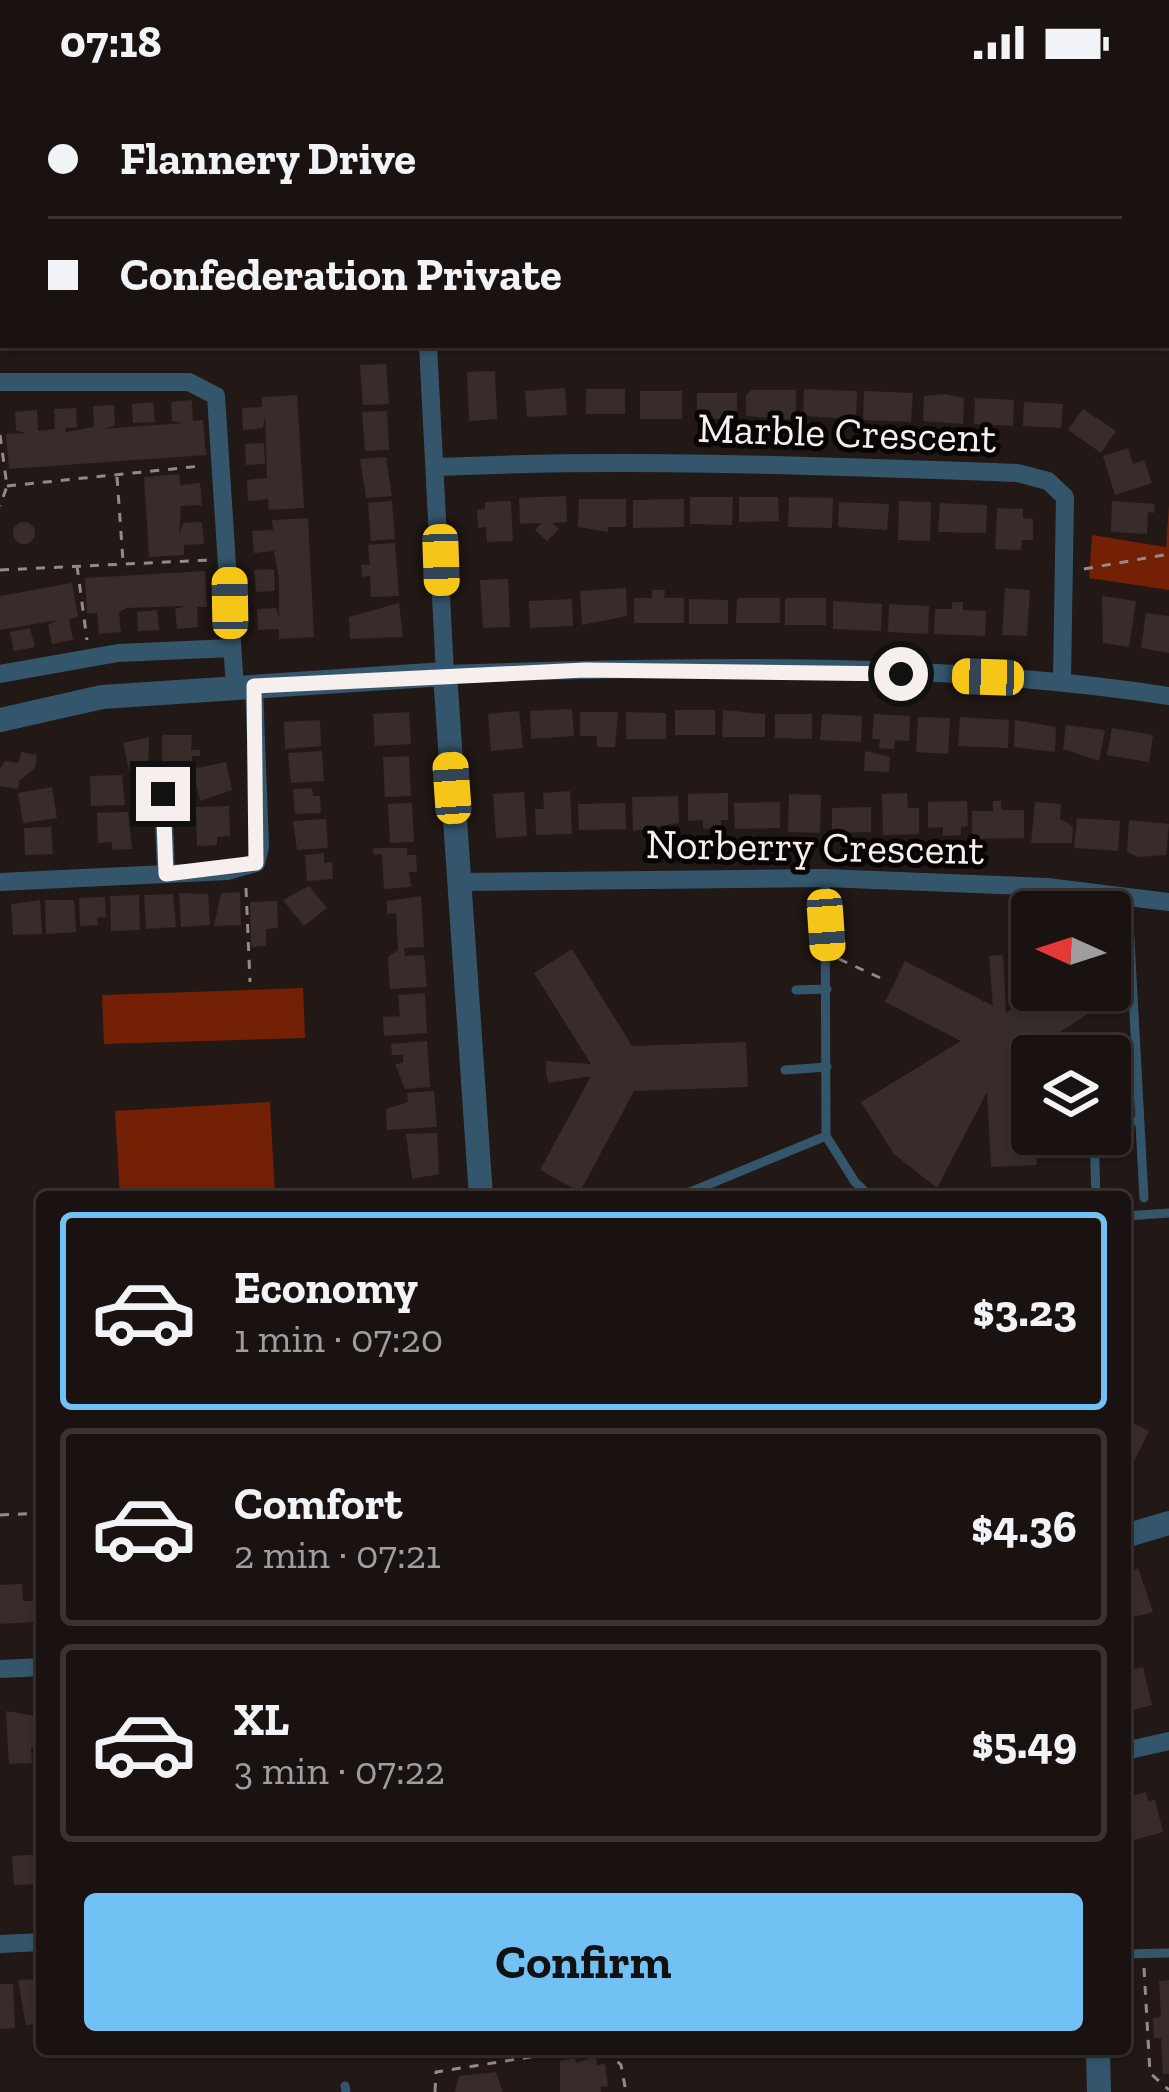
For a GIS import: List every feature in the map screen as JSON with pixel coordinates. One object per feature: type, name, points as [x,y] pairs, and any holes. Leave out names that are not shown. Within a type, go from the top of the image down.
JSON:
[{"type":"street","points":[[428,348],[481,1191]]},
{"type":"street","points":[[0,382],[189,382],[217,396],[232,648],[244,687],[256,863],[166,874],[0,882]]},
{"type":"street","name":"Marble Crescent","points":[[437,467],[547,460],[1017,473],[1048,481],[1065,497],[1062,680]]},
{"type":"street","points":[[0,674],[90,657],[232,648]]},
{"type":"street","points":[[0,720],[102,697],[445,674],[726,668],[1062,680],[1169,696]]},
{"type":"street","points":[[163,794],[166,874]]},
{"type":"street","name":"Norberry Crescent","points":[[459,882],[825,878],[1047,891]]},
{"type":"street","points":[[1131,1533],[1169,1523]]},
{"type":"street","points":[[0,1669],[36,1667]]},
{"type":"street","points":[[1131,1750],[1169,1741]]},
{"type":"street","points":[[0,1944],[36,1942]]},
{"type":"street","points":[[1098,2055],[1100,2092]]},
{"type":"lane","points":[[825,878],[826,1136],[865,1191]]},
{"type":"lane","points":[[1131,921],[1160,900]]},
{"type":"lane","points":[[1131,955],[1144,1198]]},
{"type":"lane","points":[[796,990],[827,989]]},
{"type":"lane","points":[[785,1070],[827,1067]]},
{"type":"lane","points":[[1131,1121],[1141,1121]]},
{"type":"lane","points":[[693,1191],[826,1136]]},
{"type":"lane","points":[[1095,1155],[1096,1191]]},
{"type":"lane","points":[[1131,1216],[1169,1213]]},
{"type":"lane","points":[[1131,1954],[1169,1953]]},
{"type":"path","points":[[0,435],[7,485],[0,506]]},
{"type":"path","points":[[7,485],[222,465]]},
{"type":"path","points":[[117,477],[123,563]]},
{"type":"path","points":[[1064,571],[1169,554]]},
{"type":"path","points":[[0,570],[230,559]]},
{"type":"path","points":[[76,564],[90,657]]},
{"type":"path","points":[[250,982],[246,877],[256,863]]},
{"type":"path","points":[[828,954],[887,981]]},
{"type":"path","points":[[0,1515],[36,1514]]},
{"type":"path","points":[[1143,1953],[1150,2073],[1169,2090]]},
{"type":"path","points":[[435,2092],[436,2072],[528,2055]]},
{"type":"path","points":[[611,2055],[621,2065],[626,2092]]},
{"type":"shaded area","points":[[1169,505],[1169,590],[1089,578],[1092,535],[1166,547]]},
{"type":"shaded area","points":[[303,988],[305,1038],[104,1044],[102,995]]},
{"type":"shaded area","points":[[270,1102],[275,1191],[120,1191],[115,1111]]},
{"type":"building","points":[[386,364],[389,404],[363,405],[360,365]]},
{"type":"building","points":[[495,371],[497,419],[469,421],[467,372]]},
{"type":"building","points":[[565,388],[567,415],[527,417],[525,391]]},
{"type":"building","points":[[586,389],[625,389],[625,414],[586,414]]},
{"type":"building","points":[[804,389],[857,391],[856,419],[803,416]]},
{"type":"building","points":[[752,390],[796,390],[796,420],[746,416],[746,395]]},
{"type":"building","points":[[640,391],[682,391],[682,419],[640,419]]},
{"type":"building","points":[[864,391],[913,393],[911,422],[863,420]]},
{"type":"building","points":[[697,393],[737,393],[737,419],[697,419]]},
{"type":"building","points":[[297,395],[304,508],[269,510],[268,499],[248,501],[247,480],[267,478],[265,417],[263,428],[243,430],[242,408],[262,407],[262,397]]},
{"type":"building","points":[[924,396],[964,398],[963,424],[923,421]]},
{"type":"building","points":[[975,398],[1014,400],[1013,426],[974,424]]},
{"type":"building","points":[[192,400],[193,421],[203,420],[206,455],[9,469],[6,434],[27,433],[16,431],[15,412],[37,410],[38,431],[55,429],[54,409],[76,408],[77,427],[65,428],[66,432],[94,427],[93,406],[114,405],[115,425],[104,429],[183,423],[172,421],[171,402]]},
{"type":"building","points":[[153,402],[155,422],[133,423],[132,404]]},
{"type":"building","points":[[1024,402],[1063,404],[1061,428],[1023,426]]},
{"type":"building","points":[[1083,409],[1116,431],[1101,453],[1068,430]]},
{"type":"building","points":[[387,411],[389,450],[365,451],[362,412]]},
{"type":"building","points":[[264,443],[265,464],[246,465],[245,444]]},
{"type":"building","points":[[1128,448],[1133,464],[1144,460],[1152,483],[1115,495],[1103,456]]},
{"type":"building","points":[[386,457],[392,496],[366,498],[360,459]]},
{"type":"building","points":[[179,474],[180,485],[200,483],[202,505],[181,506],[179,536],[183,523],[202,522],[204,544],[184,545],[184,555],[149,557],[144,477]]},
{"type":"building","points":[[566,496],[567,522],[552,523],[559,529],[547,541],[535,530],[541,523],[520,524],[519,498]]},
{"type":"building","points":[[690,497],[733,497],[732,525],[690,524]]},
{"type":"building","points":[[739,497],[778,497],[779,521],[739,522]]},
{"type":"building","points":[[789,497],[833,498],[832,528],[788,527]]},
{"type":"building","points":[[579,499],[626,499],[626,527],[608,527],[608,532],[578,527]]},
{"type":"building","points":[[684,499],[684,527],[633,528],[633,500]]},
{"type":"building","points":[[392,501],[395,539],[371,541],[368,503]]},
{"type":"building","points":[[511,501],[513,541],[487,542],[486,527],[478,528],[477,510],[485,509],[485,502]]},
{"type":"building","points":[[899,501],[931,502],[930,541],[898,540]]},
{"type":"building","points":[[1112,501],[1155,504],[1154,513],[1148,512],[1147,534],[1111,532]]},
{"type":"building","points":[[839,502],[889,504],[887,530],[838,527]]},
{"type":"building","points":[[940,503],[987,505],[986,533],[938,532]]},
{"type":"building","points":[[997,508],[1023,509],[1023,518],[1033,519],[1033,540],[1022,540],[1021,550],[995,549]]},
{"type":"building","points":[[308,518],[314,637],[279,639],[279,629],[258,630],[257,609],[276,608],[279,618],[279,579],[274,551],[254,553],[252,531],[273,530],[272,520]]},
{"type":"building","points":[[24,522],[35,533],[24,544],[13,533]]},
{"type":"building","points":[[395,543],[399,596],[371,597],[370,576],[362,577],[361,565],[370,565],[368,545]]},
{"type":"building","points":[[274,569],[275,591],[256,592],[254,570]]},
{"type":"building","points":[[205,571],[207,607],[197,607],[198,627],[177,629],[175,609],[186,606],[127,608],[119,612],[121,632],[99,634],[97,613],[87,614],[85,578]]},
{"type":"building","points":[[508,579],[510,627],[483,628],[480,580]]},
{"type":"building","points":[[72,583],[78,617],[69,619],[73,640],[52,644],[48,625],[58,620],[0,630],[0,596]]},
{"type":"building","points":[[626,588],[627,616],[582,625],[580,591]]},
{"type":"building","points":[[1005,588],[1030,590],[1027,636],[1002,635]]},
{"type":"building","points":[[652,590],[665,590],[664,598],[684,598],[684,623],[634,623],[634,598],[652,598]]},
{"type":"building","points":[[1102,596],[1136,601],[1129,647],[1103,643]]},
{"type":"building","points":[[737,598],[780,598],[780,623],[736,623]]},
{"type":"building","points":[[785,598],[826,598],[826,625],[785,625]]},
{"type":"building","points":[[572,599],[573,626],[530,628],[529,601]]},
{"type":"building","points":[[689,599],[728,600],[728,624],[689,624]]},
{"type":"building","points":[[833,601],[882,604],[881,631],[833,629]]},
{"type":"building","points":[[952,602],[963,602],[963,610],[986,611],[985,636],[934,634],[935,609],[952,609]]},
{"type":"building","points":[[399,603],[403,637],[350,639],[349,617]]},
{"type":"building","points":[[889,604],[929,606],[928,634],[888,632]]},
{"type":"building","points":[[157,610],[159,630],[138,631],[137,612]]},
{"type":"building","points":[[1146,613],[1169,616],[1169,653],[1141,648]]},
{"type":"building","points":[[30,628],[35,647],[14,651],[10,632]]},
{"type":"building","points":[[572,709],[574,736],[531,739],[530,711]]},
{"type":"building","points":[[675,710],[715,710],[715,735],[675,735]]},
{"type":"building","points":[[723,710],[765,714],[765,737],[722,737]]},
{"type":"building","points":[[519,711],[523,748],[491,751],[488,714]]},
{"type":"building","points":[[409,712],[411,744],[375,746],[373,714]]},
{"type":"building","points":[[580,712],[618,712],[615,747],[597,747],[597,736],[580,736]]},
{"type":"building","points":[[626,712],[666,713],[666,739],[626,739]]},
{"type":"building","points":[[775,714],[812,714],[812,739],[775,738]]},
{"type":"building","points":[[822,714],[862,716],[861,742],[820,740]]},
{"type":"building","points":[[874,714],[910,716],[909,741],[895,740],[894,749],[879,748],[880,739],[872,739]]},
{"type":"building","points":[[918,717],[950,718],[948,754],[916,752]]},
{"type":"building","points":[[960,717],[1009,720],[1008,748],[958,746]]},
{"type":"building","points":[[320,720],[321,746],[285,749],[284,722]]},
{"type":"building","points":[[1015,720],[1056,727],[1055,752],[1014,747]]},
{"type":"building","points":[[1066,725],[1105,730],[1099,761],[1063,749]]},
{"type":"building","points":[[1112,728],[1153,735],[1149,762],[1107,755]]},
{"type":"building","points":[[162,735],[192,735],[191,750],[200,750],[200,756],[192,756],[192,769],[162,769]]},
{"type":"building","points":[[149,737],[148,771],[130,774],[123,743]]},
{"type":"building","points":[[322,751],[324,781],[291,783],[288,753]]},
{"type":"building","points":[[865,751],[890,757],[889,772],[864,771]]},
{"type":"building","points":[[21,752],[37,755],[35,768],[19,781],[18,789],[0,786],[0,768],[5,761],[19,763]]},
{"type":"building","points":[[409,756],[411,796],[385,797],[383,757]]},
{"type":"building","points":[[226,762],[232,790],[200,801],[193,769]]},
{"type":"building","points":[[122,775],[125,805],[91,806],[90,776]]},
{"type":"building","points":[[52,787],[57,818],[23,823],[18,793]]},
{"type":"building","points":[[312,788],[313,796],[320,796],[321,813],[295,814],[293,789]]},
{"type":"building","points":[[570,791],[572,834],[536,835],[535,809],[544,809],[543,793]]},
{"type":"building","points":[[524,792],[527,836],[496,838],[493,794]]},
{"type":"building","points":[[728,793],[728,820],[721,820],[721,828],[703,829],[703,820],[688,821],[688,794]]},
{"type":"building","points":[[907,793],[908,808],[919,808],[919,834],[883,835],[882,794]]},
{"type":"building","points":[[789,794],[821,795],[820,833],[788,832]]},
{"type":"building","points":[[678,796],[679,823],[633,831],[632,797]]},
{"type":"building","points":[[967,801],[968,826],[961,827],[961,835],[943,836],[943,827],[928,828],[928,802]]},
{"type":"building","points":[[993,801],[1001,801],[1001,810],[1024,810],[1024,838],[972,839],[972,811],[993,811]]},
{"type":"building","points":[[780,802],[780,828],[735,829],[734,803]]},
{"type":"building","points":[[1035,802],[1061,804],[1060,819],[1073,826],[1072,843],[1031,843]]},
{"type":"building","points":[[412,803],[414,842],[390,843],[388,804]]},
{"type":"building","points":[[625,803],[626,829],[579,830],[578,804]]},
{"type":"building","points":[[229,806],[230,836],[217,837],[217,845],[197,846],[196,807]]},
{"type":"building","points":[[871,807],[871,832],[832,833],[832,808]]},
{"type":"building","points":[[128,812],[132,849],[112,850],[112,842],[98,843],[97,813]]},
{"type":"building","points":[[1077,818],[1120,821],[1118,851],[1074,848]]},
{"type":"building","points":[[326,819],[328,848],[297,850],[293,821]]},
{"type":"building","points":[[1129,820],[1169,824],[1166,855],[1138,857],[1127,852]]},
{"type":"building","points":[[51,827],[53,854],[25,855],[24,828]]},
{"type":"building","points":[[373,848],[407,848],[407,855],[416,855],[417,872],[409,872],[411,887],[384,889],[382,854],[374,855]]},
{"type":"building","points":[[324,853],[324,863],[332,862],[333,879],[307,881],[305,855]]},
{"type":"building","points":[[309,886],[327,908],[304,926],[283,900]]},
{"type":"building","points":[[240,892],[241,925],[214,926],[221,893]]},
{"type":"building","points":[[179,893],[208,894],[210,925],[181,927]]},
{"type":"building","points":[[173,894],[176,927],[146,929],[144,895]]},
{"type":"building","points":[[139,895],[140,930],[111,931],[110,896]]},
{"type":"building","points":[[421,896],[424,947],[404,948],[405,956],[424,955],[427,987],[390,989],[388,957],[398,950],[396,913],[387,914],[387,901]]},
{"type":"building","points":[[105,897],[106,917],[97,918],[98,925],[80,926],[79,898]]},
{"type":"building","points":[[40,900],[42,934],[13,935],[11,904]]},
{"type":"building","points":[[45,900],[74,900],[76,932],[46,934]]},
{"type":"building","points":[[277,901],[278,928],[266,929],[266,946],[251,947],[250,902]]},
{"type":"building","points":[[572,949],[632,1046],[746,1042],[748,1087],[634,1091],[578,1191],[540,1170],[591,1076],[548,1083],[546,1061],[591,1064],[534,973]]},
{"type":"building","points":[[1003,955],[1006,1013],[1092,1011],[1056,1035],[1011,1035],[1011,1155],[1036,1155],[1037,1165],[991,1167],[987,1092],[937,1188],[894,1154],[861,1102],[961,1041],[885,1002],[905,961],[993,1006],[989,956]]},
{"type":"building","points":[[425,993],[427,1033],[384,1036],[383,1017],[400,1016],[398,995]]},
{"type":"building","points":[[427,1041],[430,1087],[405,1089],[395,1064],[403,1063],[403,1055],[392,1055],[391,1044]]},
{"type":"building","points":[[434,1091],[437,1127],[387,1130],[386,1109],[408,1102],[407,1093]]},
{"type":"building","points":[[437,1133],[439,1174],[412,1179],[406,1134]]},
{"type":"building","points":[[1131,1422],[1149,1431],[1131,1467]]},
{"type":"building","points":[[1138,1568],[1153,1612],[1131,1618],[1131,1572]]},
{"type":"building","points":[[22,1584],[23,1601],[34,1601],[33,1622],[0,1624],[0,1585]]},
{"type":"building","points":[[1143,1667],[1152,1705],[1131,1710],[1131,1670]]},
{"type":"building","points":[[6,1711],[36,1716],[32,1763],[9,1764]]},
{"type":"building","points":[[1146,1792],[1148,1801],[1155,1800],[1163,1832],[1134,1840],[1131,1796]]},
{"type":"building","points":[[36,1854],[36,1884],[14,1885],[12,1856]]},
{"type":"building","points":[[36,1979],[36,2024],[26,2025],[18,1980]]},
{"type":"building","points":[[1169,1980],[1169,2074],[1163,2074],[1161,2038],[1154,2038],[1153,2018],[1161,2017],[1159,1981]]},
{"type":"building","points":[[0,1984],[13,1984],[15,2028],[0,2029]]},
{"type":"building","points":[[596,2056],[597,2065],[605,2064],[608,2086],[600,2087],[601,2092],[560,2092],[560,2061],[575,2058],[576,2063]]},
{"type":"building","points":[[496,2072],[503,2092],[455,2092],[459,2076]]},
{"type":"route","points":[[163,794],[166,874],[227,871],[256,863],[260,847],[254,686],[585,670],[726,668],[901,674]]}]
